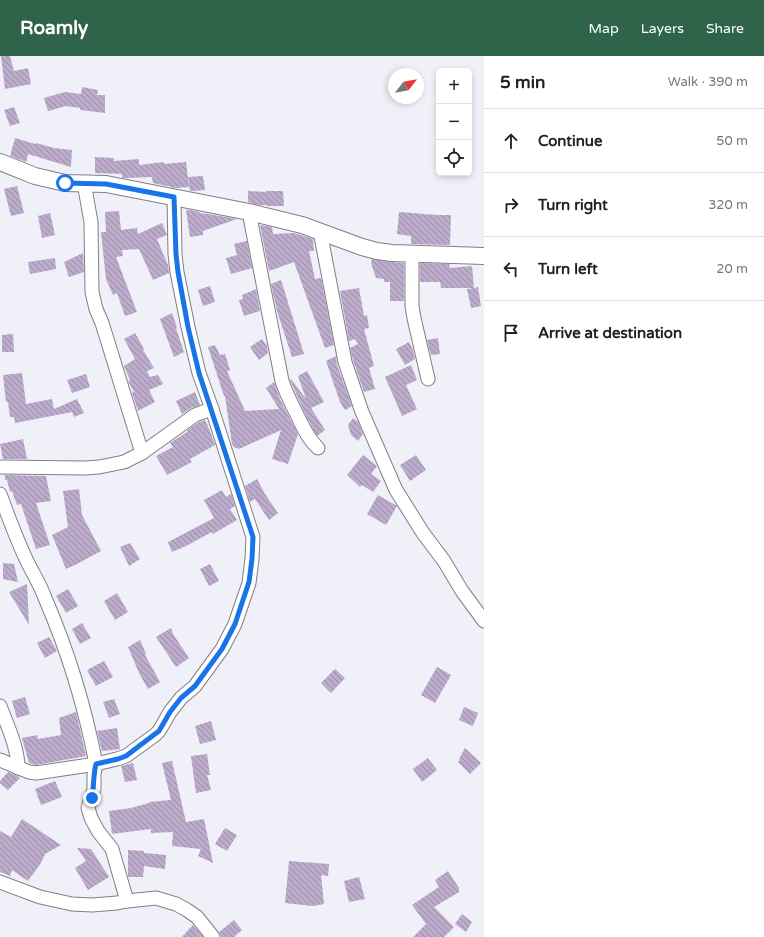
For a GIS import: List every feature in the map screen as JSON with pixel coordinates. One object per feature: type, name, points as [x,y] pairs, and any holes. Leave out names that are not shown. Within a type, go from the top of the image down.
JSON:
[{"type":"street","points":[[0,162],[34,176],[65,183],[106,184],[249,212],[302,225],[377,251],[412,254],[484,256]]},
{"type":"street","points":[[84,183],[91,222],[92,292],[96,309],[102,323],[142,453]]},
{"type":"street","points":[[0,760],[29,772],[36,773],[96,764],[126,756],[159,731],[170,712],[181,698],[195,686],[222,649],[235,624],[249,582],[253,537],[199,373],[188,327],[176,254],[174,197]]},
{"type":"street","points":[[249,212],[282,381],[307,434],[312,443],[318,448]]},
{"type":"street","points":[[320,231],[345,362],[362,412],[396,490],[423,533],[444,561],[462,591],[484,621]]},
{"type":"street","points":[[412,254],[412,306],[428,379]]},
{"type":"street","points":[[0,467],[85,468],[124,462],[142,453],[195,415],[212,409]]},
{"type":"street","points":[[0,494],[18,541],[45,596],[61,638],[82,704],[96,764],[94,789],[88,808],[91,818],[98,831],[112,849],[127,901]]},
{"type":"street","points":[[0,706],[16,750],[18,768]]},
{"type":"street","points":[[0,882],[40,897],[72,904],[92,905],[156,898],[176,904],[196,916],[213,937]]},
{"type":"building","points":[[1,56],[10,56],[14,71],[28,68],[31,84],[5,89]]},
{"type":"building","points":[[82,87],[98,90],[97,95],[105,95],[105,113],[80,110],[80,108],[66,106],[48,111],[44,98],[65,92],[81,94]]},
{"type":"building","points":[[14,107],[20,123],[10,126],[4,110]]},
{"type":"building","points":[[15,138],[54,148],[72,150],[71,167],[28,154],[26,162],[10,156]]},
{"type":"building","points":[[95,157],[114,158],[114,161],[139,159],[139,165],[164,162],[164,164],[186,162],[189,187],[176,188],[153,183],[152,177],[122,178],[122,174],[95,173]]},
{"type":"building","points":[[203,176],[205,190],[190,191],[188,177]]},
{"type":"building","points":[[17,186],[24,213],[11,216],[4,189]]},
{"type":"building","points":[[248,191],[283,191],[284,206],[258,205],[248,202]]},
{"type":"building","points":[[186,210],[237,219],[203,231],[203,235],[190,237]]},
{"type":"building","points":[[119,211],[121,230],[137,228],[138,234],[162,223],[167,235],[157,239],[168,265],[169,273],[153,280],[139,249],[122,250],[123,256],[116,257],[137,312],[125,316],[117,293],[113,295],[106,279],[101,232],[106,232],[105,212]]},
{"type":"building","points":[[399,212],[451,215],[450,245],[411,244],[411,236],[397,234]]},
{"type":"building","points":[[50,213],[55,235],[42,238],[38,216]]},
{"type":"building","points":[[260,225],[272,227],[273,234],[294,233],[313,239],[314,251],[309,251],[315,279],[321,278],[334,345],[325,348],[294,262],[269,271]]},
{"type":"building","points":[[247,241],[252,268],[231,274],[226,258],[237,255],[234,244]]},
{"type":"building","points":[[83,253],[84,272],[69,277],[64,262]]},
{"type":"building","points":[[55,258],[56,269],[30,274],[28,262]]},
{"type":"building","points":[[372,259],[404,263],[404,301],[390,301],[390,282],[384,282],[384,279],[376,278],[371,263]]},
{"type":"building","points":[[420,263],[449,264],[450,268],[472,266],[474,288],[441,288],[440,282],[420,282]]},
{"type":"building","points":[[281,280],[304,354],[292,357],[277,311],[271,284]]},
{"type":"building","points":[[210,286],[215,302],[203,306],[198,290]]},
{"type":"building","points":[[478,287],[481,306],[471,308],[467,289]]},
{"type":"building","points":[[359,288],[364,316],[367,315],[369,328],[364,329],[374,366],[369,368],[375,389],[364,392],[350,348],[358,344],[355,339],[349,341],[340,291]]},
{"type":"building","points":[[256,289],[260,311],[244,316],[239,300],[243,299],[242,295]]},
{"type":"building","points":[[172,313],[184,352],[174,357],[160,319]]},
{"type":"building","points":[[135,333],[154,368],[147,371],[150,377],[158,375],[163,384],[149,390],[155,402],[138,411],[132,393],[134,392],[128,381],[130,380],[124,366],[135,359],[124,339]]},
{"type":"building","points":[[13,334],[14,352],[2,352],[2,335]]},
{"type":"building","points":[[438,338],[440,354],[431,355],[427,340]]},
{"type":"building","points":[[262,339],[267,346],[268,353],[259,360],[250,347]]},
{"type":"building","points":[[409,342],[415,359],[405,365],[396,349]]},
{"type":"building","points":[[215,345],[220,355],[225,354],[230,370],[227,371],[245,411],[279,409],[266,388],[274,382],[280,399],[298,434],[288,464],[272,459],[281,430],[239,449],[234,447],[232,444],[225,396],[208,347]]},
{"type":"building","points":[[336,356],[337,365],[352,406],[345,410],[340,402],[326,361]]},
{"type":"building","points":[[411,365],[417,380],[406,385],[417,409],[402,416],[385,377]]},
{"type":"building","points":[[307,371],[324,402],[311,408],[325,430],[317,436],[306,416],[290,380],[291,379],[306,399],[298,376]]},
{"type":"building","points":[[22,373],[26,404],[52,399],[54,409],[77,399],[84,413],[74,417],[72,412],[15,423],[14,417],[10,417],[8,402],[6,402],[3,375]]},
{"type":"building","points":[[86,374],[90,387],[72,393],[67,380]]},
{"type":"building","points":[[195,392],[200,405],[191,408],[182,414],[176,401]]},
{"type":"building","points":[[353,418],[358,422],[363,434],[358,441],[351,435],[348,425]]},
{"type":"building","points":[[205,420],[215,445],[190,459],[192,462],[167,475],[156,456],[173,447],[170,443],[199,422]]},
{"type":"building","points":[[23,439],[27,459],[3,459],[0,444]]},
{"type":"building","points":[[363,455],[377,466],[371,474],[381,481],[373,492],[362,485],[360,487],[347,475]]},
{"type":"building","points":[[416,455],[426,470],[410,481],[400,465]]},
{"type":"building","points":[[5,475],[46,476],[51,501],[36,503],[50,545],[36,549],[21,504],[17,505],[12,491],[10,492],[7,480],[5,480]]},
{"type":"building","points":[[257,479],[278,513],[269,520],[255,499],[250,502],[245,486]]},
{"type":"building","points":[[79,489],[82,515],[101,551],[66,569],[52,535],[68,527],[63,491]]},
{"type":"building","points":[[222,490],[226,497],[231,494],[235,506],[230,509],[237,520],[213,534],[212,532],[172,552],[168,542],[214,518],[204,500]]},
{"type":"building","points":[[378,495],[397,506],[386,525],[367,514]]},
{"type":"building","points":[[130,543],[140,559],[129,566],[120,547]]},
{"type":"building","points":[[3,563],[14,564],[18,582],[3,579]]},
{"type":"building","points":[[210,564],[219,581],[209,586],[200,569]]},
{"type":"building","points":[[27,584],[29,625],[9,592]]},
{"type":"building","points":[[68,589],[78,606],[66,613],[56,596]]},
{"type":"building","points":[[117,593],[128,612],[115,620],[104,601]]},
{"type":"building","points":[[82,623],[91,638],[80,644],[72,629]]},
{"type":"building","points":[[171,628],[173,634],[189,658],[176,667],[156,637]]},
{"type":"building","points":[[49,637],[57,651],[45,658],[37,643]]},
{"type":"building","points":[[140,640],[146,654],[145,655],[160,682],[148,689],[139,673],[128,647]]},
{"type":"building","points":[[104,661],[113,677],[96,686],[87,670]]},
{"type":"building","points":[[437,667],[451,675],[435,703],[421,695]]},
{"type":"building","points":[[335,669],[345,678],[331,693],[321,683]]},
{"type":"building","points":[[25,697],[30,714],[17,718],[12,701]]},
{"type":"building","points":[[114,699],[120,714],[109,718],[103,702]]},
{"type":"building","points":[[464,707],[478,713],[473,726],[459,720]]},
{"type":"building","points":[[76,712],[86,756],[36,765],[29,763],[22,738],[37,735],[38,739],[61,735],[59,718]]},
{"type":"building","points":[[211,721],[216,740],[200,744],[195,726]]},
{"type":"building","points":[[117,728],[120,749],[102,751],[97,731]]},
{"type":"building","points":[[465,748],[481,763],[470,774],[458,762]]},
{"type":"building","points":[[207,754],[210,775],[207,775],[211,790],[196,793],[191,756]]},
{"type":"building","points":[[428,758],[437,770],[422,782],[413,769]]},
{"type":"building","points":[[172,761],[186,822],[204,819],[213,863],[198,856],[201,849],[172,846],[173,832],[151,833],[151,829],[112,834],[109,811],[131,808],[149,802],[171,800],[162,763]]},
{"type":"building","points":[[133,763],[137,780],[125,782],[121,766]]},
{"type":"building","points":[[8,772],[20,778],[8,790],[0,783],[0,781]]},
{"type":"building","points":[[55,781],[62,797],[41,805],[35,789]]},
{"type":"building","points":[[22,819],[61,845],[45,854],[41,863],[28,881],[12,870],[10,876],[0,872],[0,831],[11,837]]},
{"type":"building","points":[[225,828],[237,835],[227,851],[215,844]]},
{"type":"building","points":[[77,848],[91,849],[109,877],[88,890],[75,868],[86,861]]},
{"type":"building","points":[[128,850],[166,855],[165,869],[144,866],[143,877],[128,877]]},
{"type":"building","points":[[289,861],[329,864],[328,876],[321,875],[324,904],[313,906],[285,903]]},
{"type":"building","points":[[448,871],[459,888],[459,892],[434,907],[454,927],[444,937],[413,937],[426,924],[412,905],[439,887],[435,880]]},
{"type":"building","points":[[359,877],[365,899],[349,902],[344,881]]},
{"type":"building","points":[[462,914],[472,922],[466,932],[455,924]]},
{"type":"building","points":[[234,920],[242,930],[234,937],[221,937],[219,932]]},
{"type":"building","points":[[193,925],[203,937],[182,937]]},
{"type":"route","points":[[65,183],[106,184],[174,197],[176,254],[188,327],[199,373],[253,537],[249,582],[235,624],[222,649],[195,686],[181,698],[170,712],[159,731],[126,756],[96,764],[92,798]]}]
